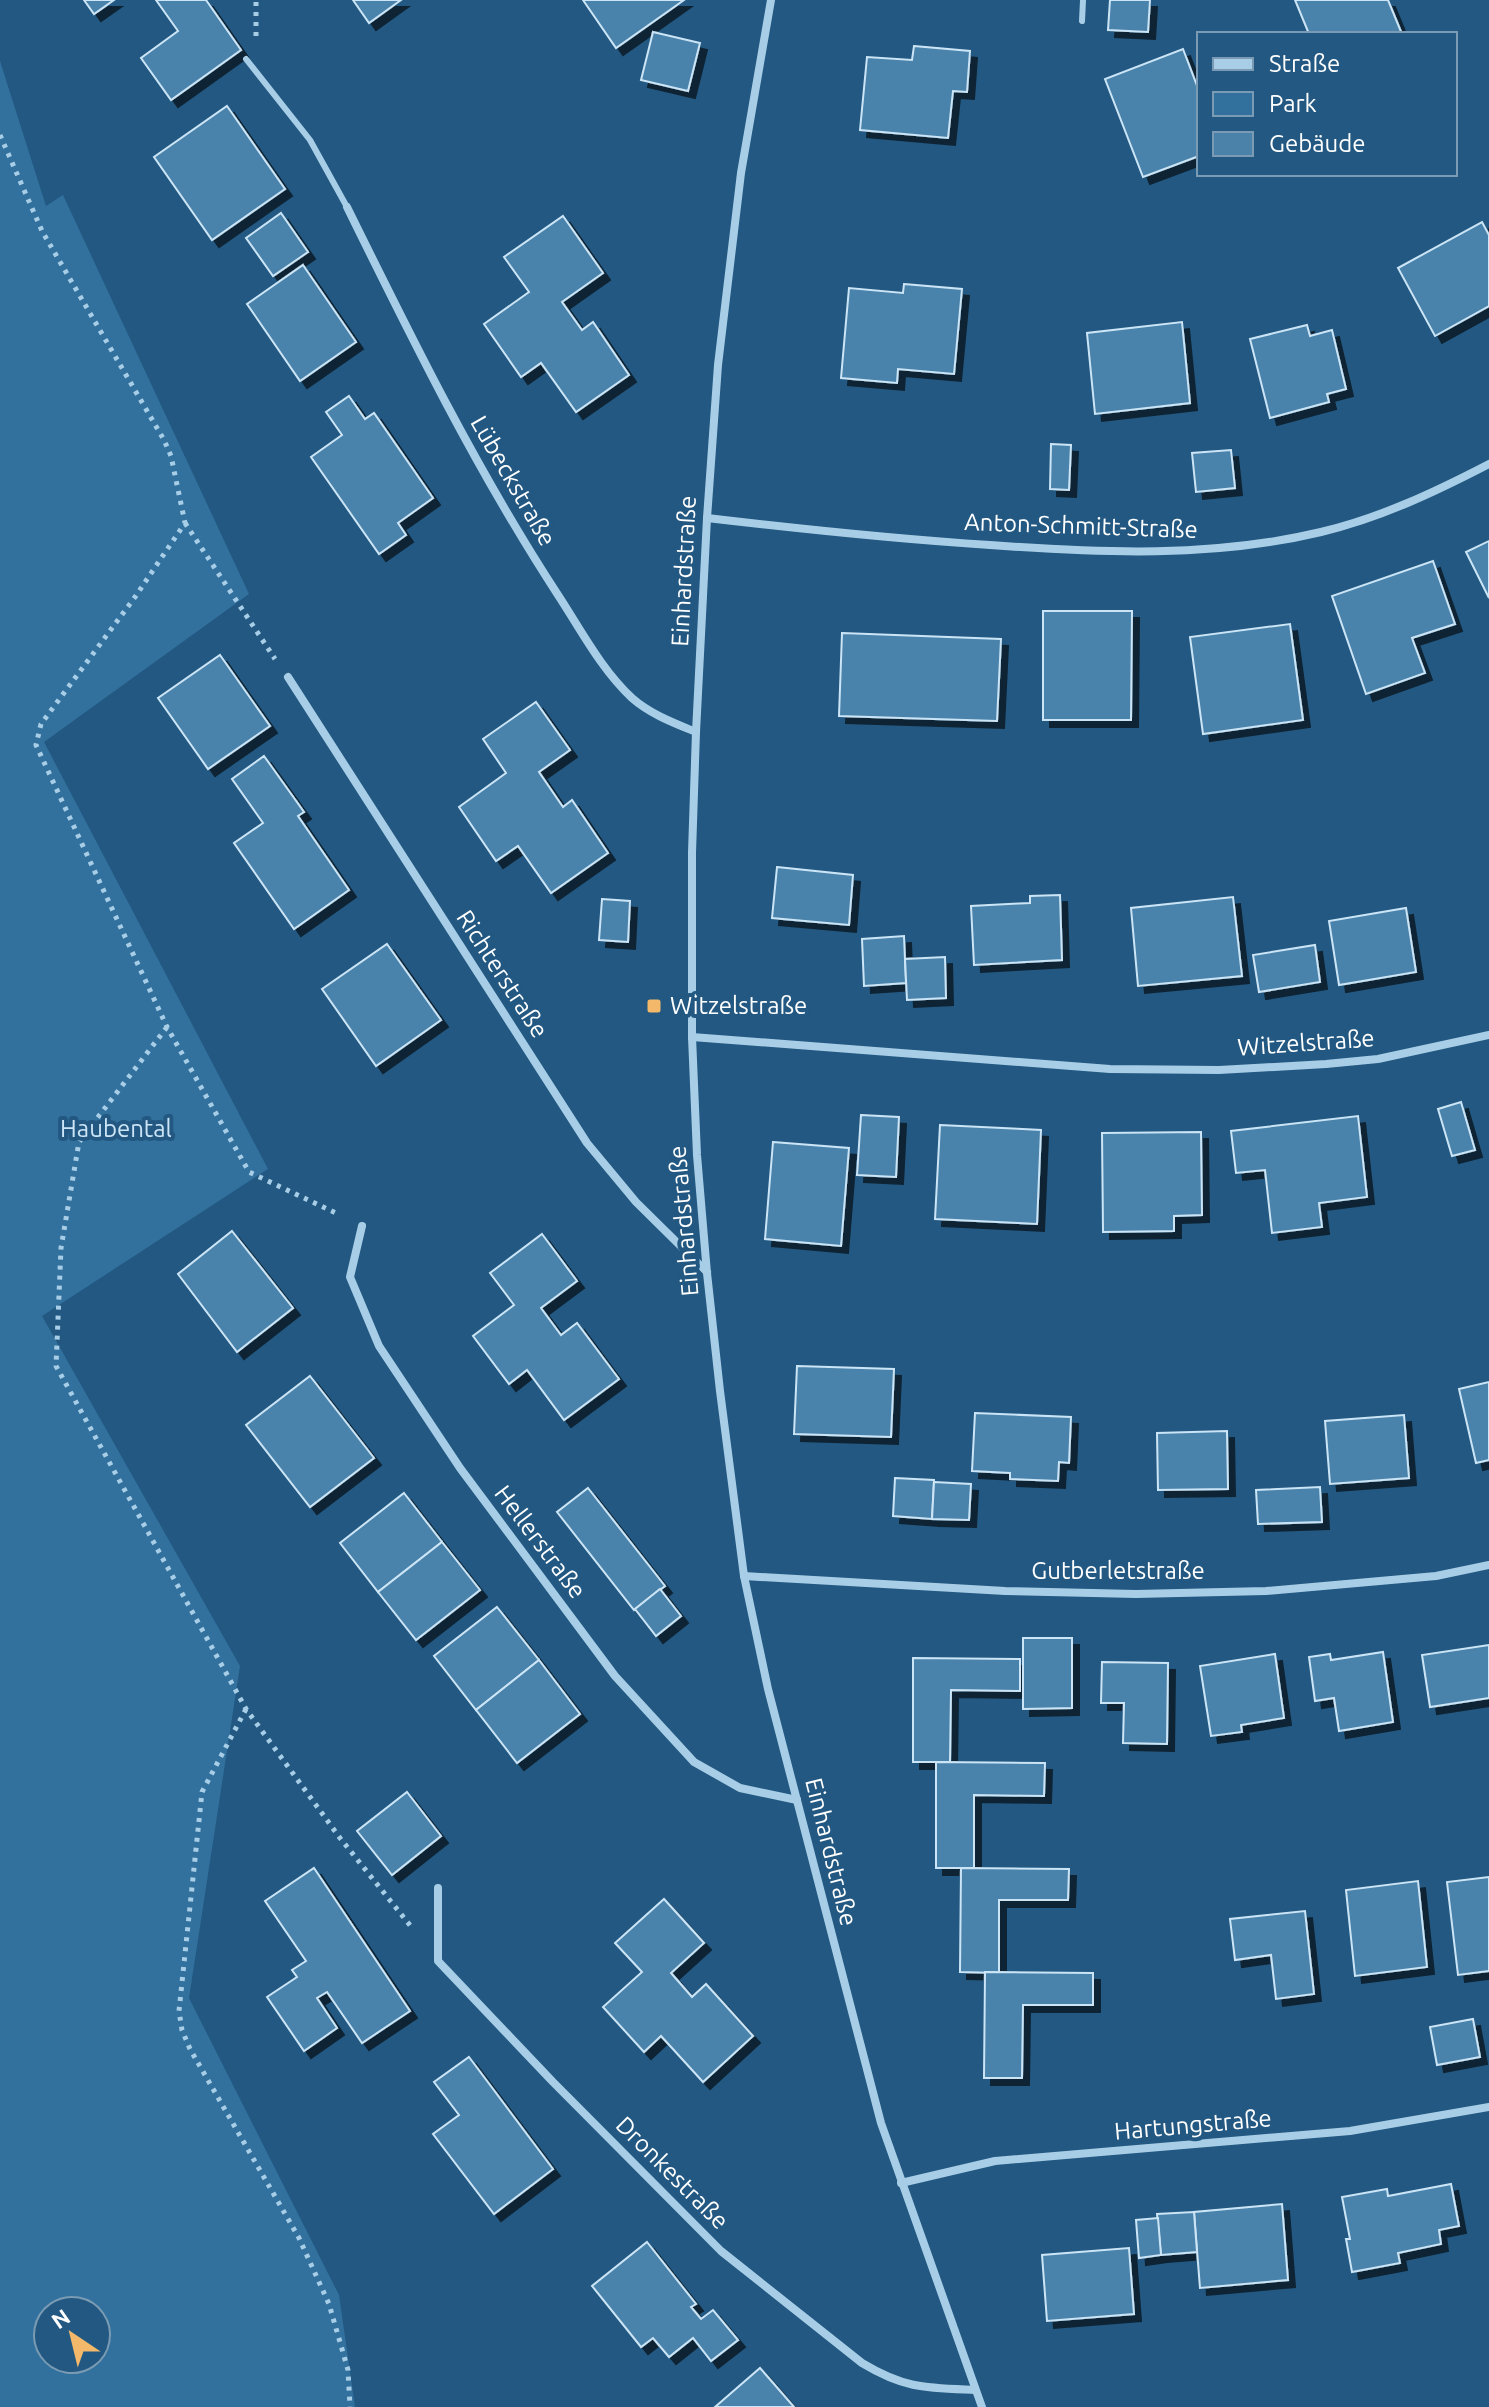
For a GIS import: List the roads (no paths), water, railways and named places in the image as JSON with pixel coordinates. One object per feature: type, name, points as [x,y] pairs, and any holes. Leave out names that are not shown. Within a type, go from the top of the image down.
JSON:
[{"type":"street","name":"Einhardstraße","points":[[771,0],[741,173],[718,365],[696,732],[692,853],[692,1037],[697,1155],[707,1273],[744,1576],[768,1689],[864,2062],[901,2183],[982,2407]]},
{"type":"street","name":"Lübeckstraße","points":[[347,207],[471,452],[542,571],[610,675],[635,700],[665,719],[696,732]]},
{"type":"street","name":"Anton-Schmitt-Straße","points":[[707,518],[867,537],[1030,548],[1205,551],[1323,531],[1379,514],[1434,492],[1489,464]]},
{"type":"street","name":"Richterstraße","points":[[288,677],[587,1143],[636,1202],[707,1273]]},
{"type":"street","name":"Witzelstraße","points":[[692,1037],[1110,1069],[1219,1070],[1378,1059],[1489,1035]]},
{"type":"street","name":"Hellerstraße","points":[[362,1226],[350,1277],[379,1346],[460,1468],[615,1676],[694,1762],[740,1788],[797,1800]]},
{"type":"street","name":"Gutberletstraße","points":[[744,1576],[1005,1591],[1150,1594],[1266,1591],[1436,1576],[1489,1565]]},
{"type":"street","name":"Dronkestraße","points":[[438,1888],[438,1961],[721,2251],[862,2363],[888,2378],[919,2387],[975,2390]]},
{"type":"street","name":"Hartungstraße","points":[[901,2183],[995,2161],[1350,2131],[1489,2107]]},
{"type":"lane","points":[[1082,21],[1083,0]]},
{"type":"lane","points":[[246,59],[310,140],[347,207]]},
{"type":"place","name":"Witzelstraße","points":[[654,1006]]},
{"type":"park label","name":"Haubental","points":[[116,1129]]}]
